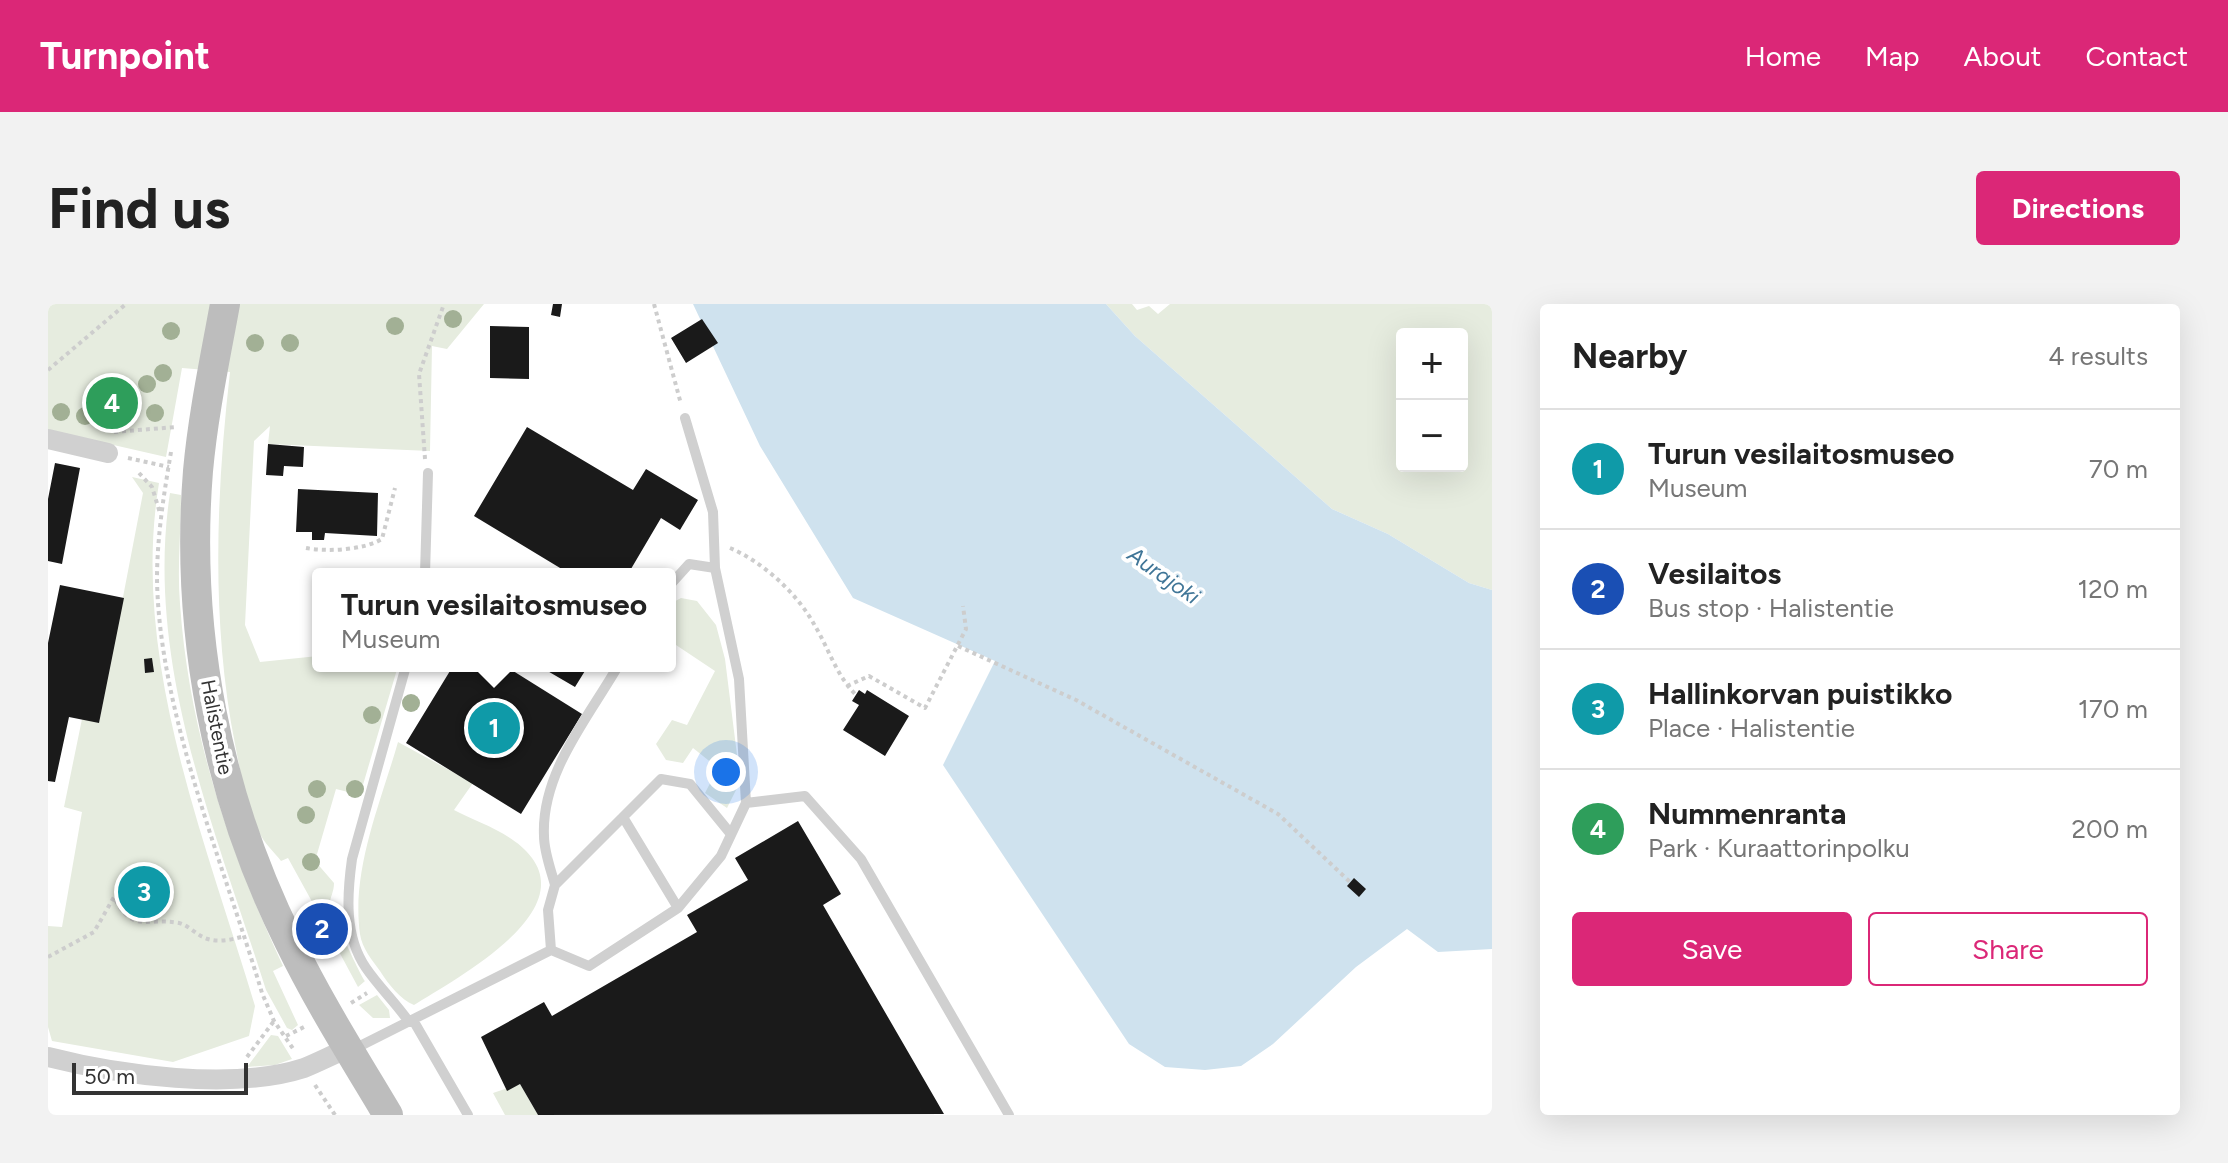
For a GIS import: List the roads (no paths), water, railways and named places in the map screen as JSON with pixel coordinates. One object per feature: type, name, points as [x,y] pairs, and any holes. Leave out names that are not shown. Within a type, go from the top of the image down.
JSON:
[{"type":"street","name":"Halistentie","points":[[225,304],[209,392],[197,513],[197,601],[211,709],[233,801],[258,872],[288,940],[388,1115]]},
{"type":"street","points":[[48,439],[103,452]]},
{"type":"street","points":[[48,1057],[115,1073],[207,1077],[282,1073],[349,1049]]},
{"type":"lane","points":[[349,1049],[551,950],[589,966],[678,908],[721,856],[746,803],[739,679],[715,568],[713,512],[685,418]]},
{"type":"lane","points":[[425,568],[428,473]]},
{"type":"lane","points":[[676,578],[689,564],[715,568]]},
{"type":"lane","points":[[404,672],[352,859],[347,891],[350,924],[361,959],[411,1021],[468,1115]]},
{"type":"lane","points":[[551,950],[548,910],[555,885],[544,838],[546,799],[557,768],[614,672]]},
{"type":"lane","points":[[555,885],[661,779],[690,784],[730,833]]},
{"type":"lane","points":[[746,803],[805,796],[861,859],[1009,1115]]},
{"type":"lane","points":[[623,817],[678,908]]},
{"type":"water","name":"Aurajoki","points":[[693,304],[1106,304],[1135,336],[1332,509],[1388,534],[1469,583],[1492,590],[1492,949],[1438,952],[1407,929],[1356,967],[1273,1044],[1241,1066],[1205,1070],[1165,1067],[1129,1044],[943,765],[995,661],[853,598],[760,446]]},
{"type":"place","name":"Nummenranta","points":[[112,403]]},
{"type":"place","name":"Turun vesilaitosmuseo","points":[[494,728]]},
{"type":"place","name":"Hallinkorvan puistikko","points":[[144,892]]},
{"type":"place","name":"Vesilaitos","points":[[322,929]]}]
